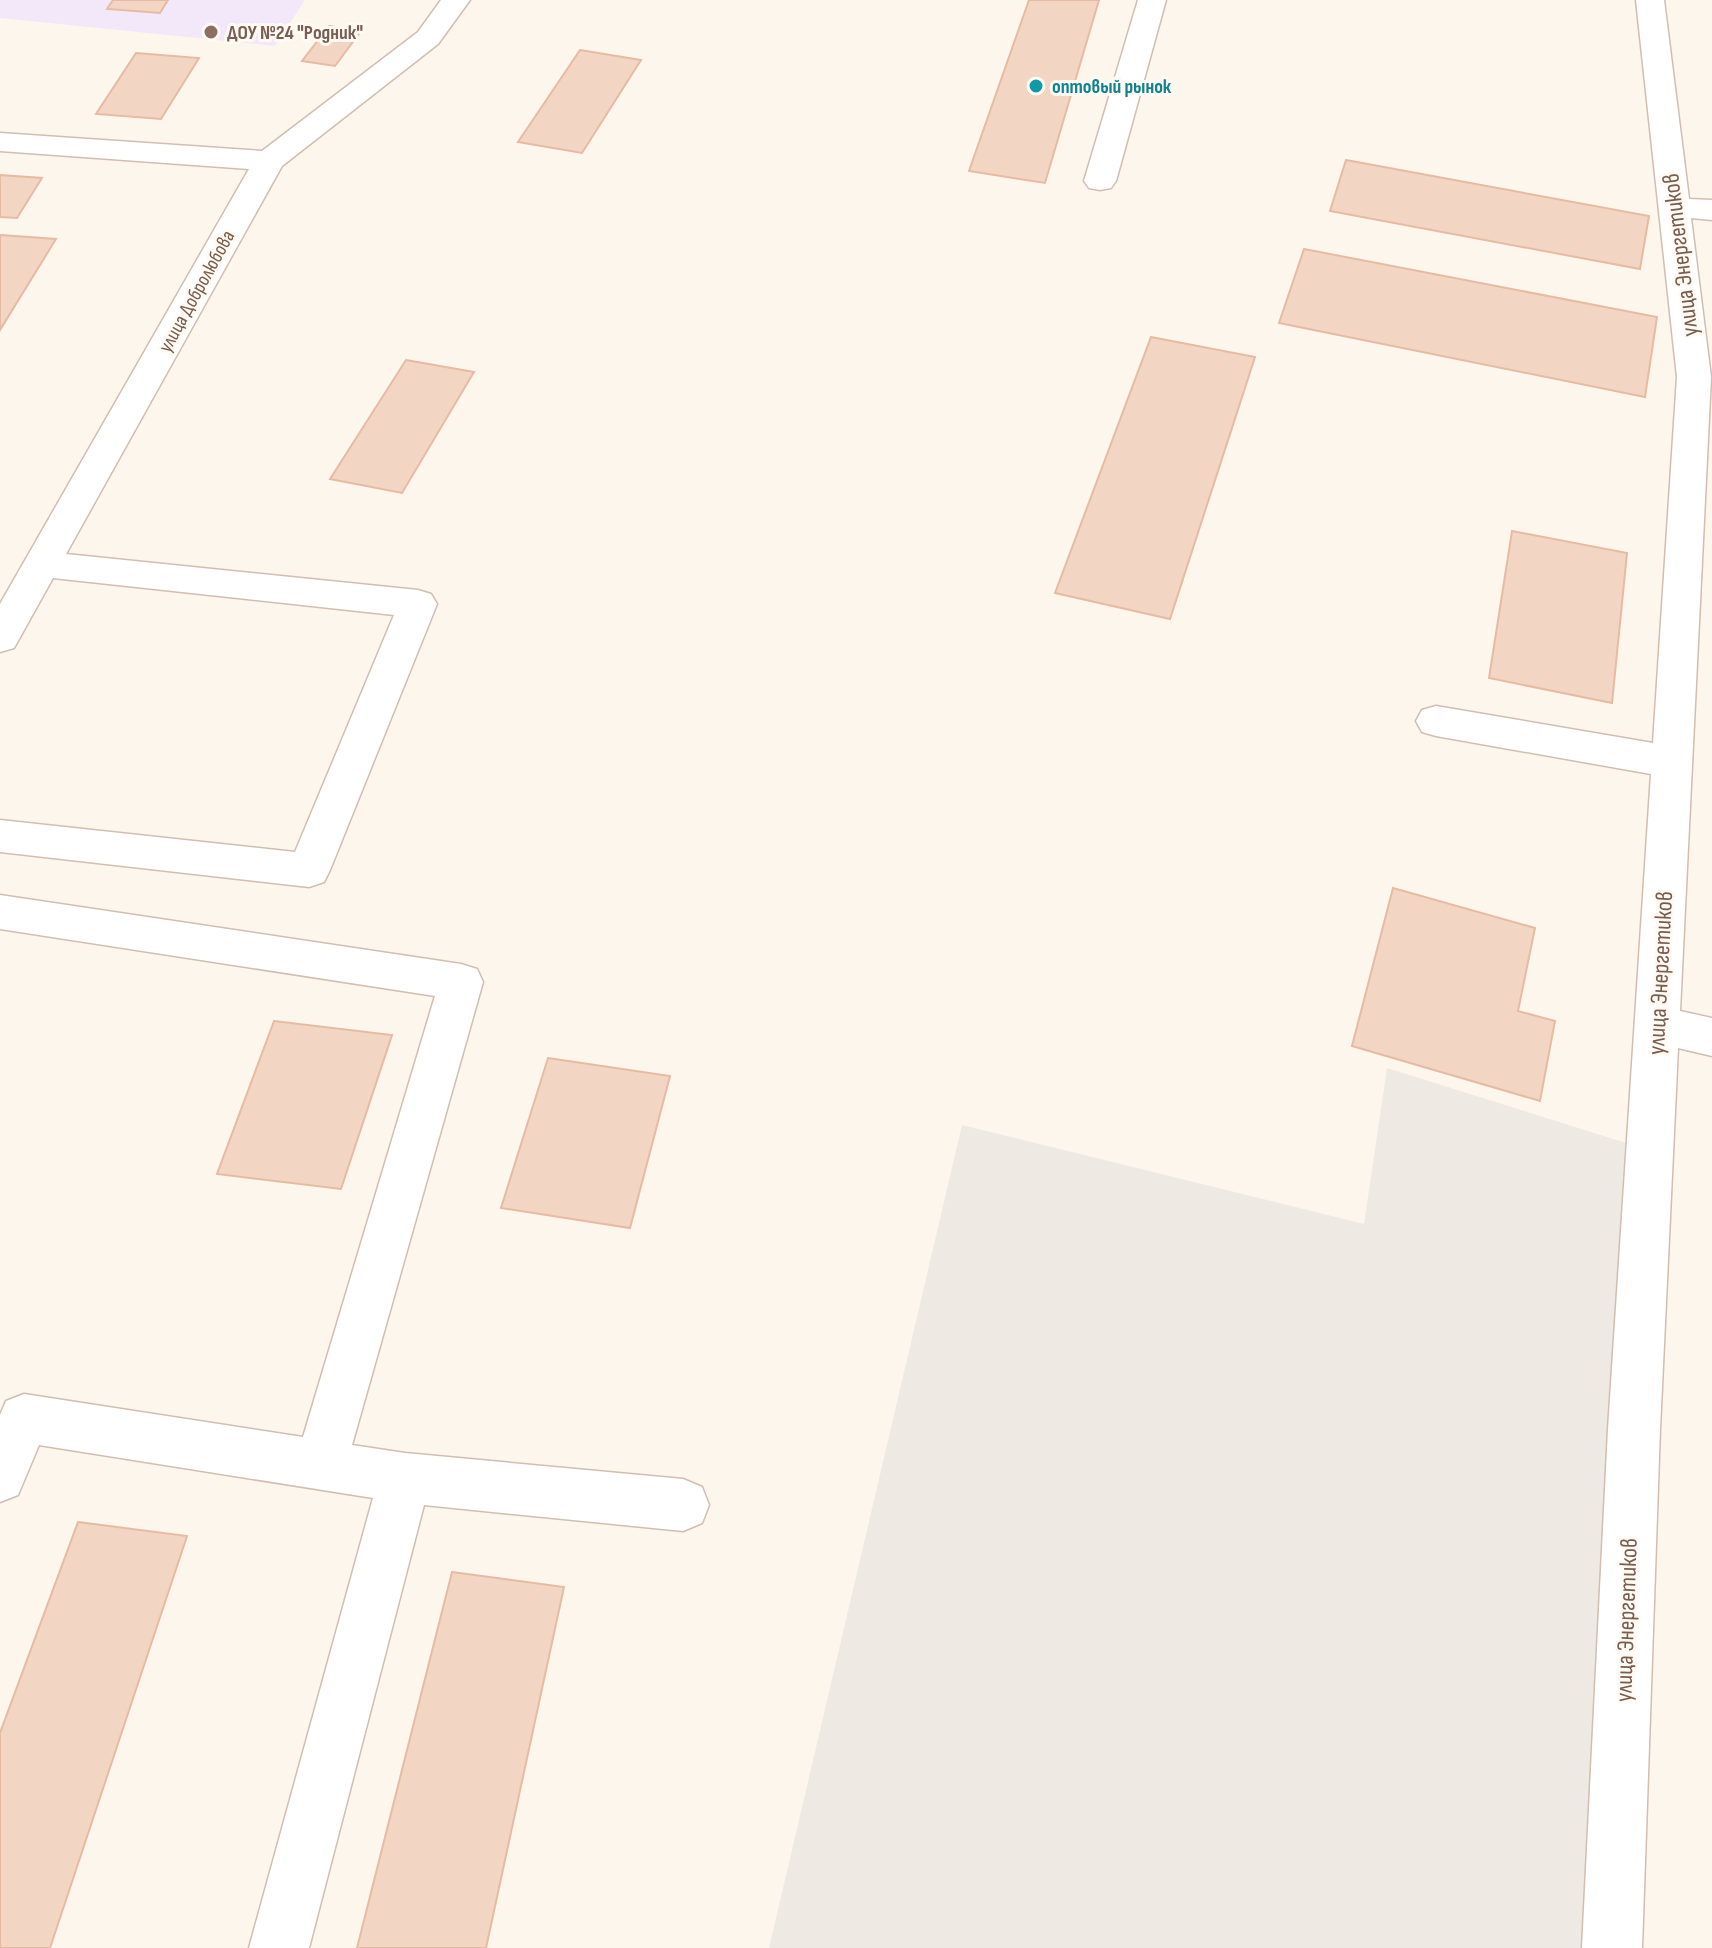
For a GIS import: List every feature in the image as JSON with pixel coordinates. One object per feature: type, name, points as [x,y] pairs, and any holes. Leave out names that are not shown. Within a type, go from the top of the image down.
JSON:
[{"type":"street","name":"улица Добролюбова","points":[[0,638],[269,161],[428,38],[456,0]]},
{"type":"street","points":[[1100,181],[1152,0]]},
{"type":"street","name":"улица Энергетиков","points":[[1612,1948],[1634,1429],[1672,762],[1699,530],[1694,377],[1701,336],[1693,208],[1650,0]]},
{"type":"street","points":[[0,142],[269,161]]},
{"type":"street","points":[[0,836],[309,870],[418,604],[41,564]]},
{"type":"street","points":[[1436,721],[1672,762]]},
{"type":"street","points":[[0,912],[461,982],[320,1467]]},
{"type":"street","points":[[1657,1025],[1712,1037]]},
{"type":"street","points":[[0,1477],[24,1418],[320,1467],[683,1505]]},
{"type":"street","points":[[279,1948],[405,1478]]},
{"type":"shaded area","name":"ДОУ №24 \"Родник\"","points":[[0,0],[305,0],[275,46],[0,18]]},
{"type":"shaded area","points":[[1387,1068],[1626,1143],[1590,1948],[769,1948],[962,1125],[1364,1224]]},
{"type":"building","points":[[113,0],[168,0],[160,13],[107,9]]},
{"type":"building","name":"оптовый рынок","points":[[1029,0],[1099,0],[1045,183],[969,171]]},
{"type":"building","points":[[329,26],[361,31],[335,66],[302,61]]},
{"type":"building","points":[[580,50],[641,60],[582,153],[518,142]]},
{"type":"building","points":[[136,53],[199,58],[161,119],[96,114]]},
{"type":"building","points":[[1346,160],[1649,216],[1640,269],[1330,211]]},
{"type":"building","points":[[0,175],[42,178],[17,218],[0,217]]},
{"type":"building","points":[[0,235],[56,239],[0,330]]},
{"type":"building","points":[[1304,249],[1657,317],[1645,397],[1279,323]]},
{"type":"building","points":[[1151,337],[1255,357],[1170,619],[1055,593]]},
{"type":"building","points":[[406,360],[474,372],[402,493],[330,479]]},
{"type":"building","points":[[1512,531],[1627,553],[1612,703],[1489,678]]},
{"type":"building","points":[[1393,888],[1535,928],[1518,1011],[1555,1021],[1540,1101],[1352,1046]]},
{"type":"building","points":[[274,1021],[392,1035],[341,1189],[217,1174]]},
{"type":"building","points":[[548,1058],[670,1076],[630,1228],[501,1208]]},
{"type":"building","points":[[78,1522],[187,1536],[50,1948],[0,1948],[0,1733]]},
{"type":"building","points":[[452,1572],[564,1587],[486,1948],[357,1948]]},
{"type":"place","name":"ДОУ №24 \"Родник\"","points":[[211,32]]},
{"type":"place","name":"оптовый рынок","points":[[1036,86]]}]
